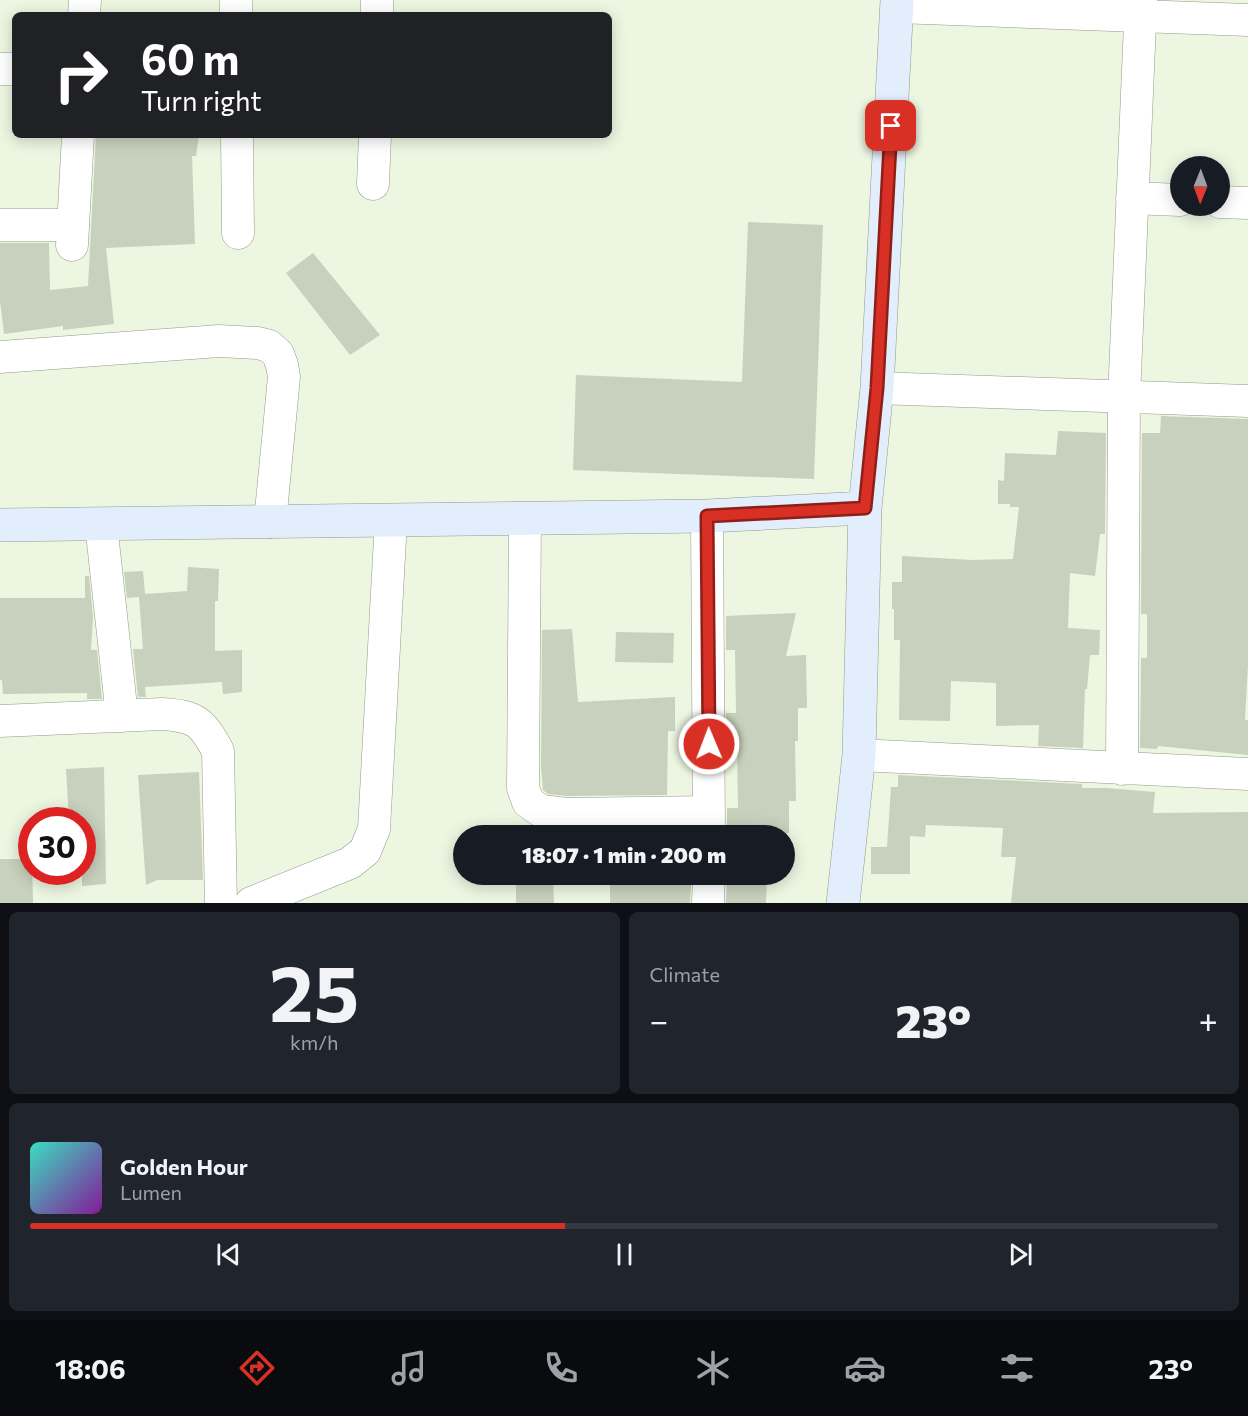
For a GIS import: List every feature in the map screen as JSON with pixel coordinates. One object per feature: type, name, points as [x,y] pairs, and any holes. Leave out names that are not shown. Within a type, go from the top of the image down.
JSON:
[{"type":"street","points":[[843,903],[859,755],[865,508],[877,388],[897,4],[1141,8],[1248,20]]},
{"type":"street","points":[[1122,769],[1124,397],[1141,8]]},
{"type":"street","points":[[0,225],[72,235],[78,138]]},
{"type":"street","points":[[237,138],[238,233]]},
{"type":"street","points":[[373,184],[375,138]]},
{"type":"street","points":[[1132,198],[1170,200]]},
{"type":"street","points":[[1230,202],[1248,203]]},
{"type":"street","points":[[0,357],[219,341],[258,343],[269,346],[278,354],[284,377],[270,522]]},
{"type":"street","points":[[877,388],[1248,401]]},
{"type":"street","points":[[0,525],[707,516],[865,508]]},
{"type":"street","points":[[525,519],[523,788],[528,802],[541,811],[709,824],[707,516]]},
{"type":"street","points":[[251,903],[350,863],[365,851],[374,829],[391,520]]},
{"type":"street","points":[[101,524],[122,716]]},
{"type":"street","points":[[0,721],[162,714],[184,715],[206,729],[218,750],[220,903]]},
{"type":"street","points":[[859,755],[1248,774]]},
{"type":"street","points":[[708,903],[709,885]]},
{"type":"building","points":[[96,138],[199,138],[196,156],[192,156],[195,244],[106,248],[114,324],[63,330],[63,326],[4,334],[0,301],[0,243],[49,243],[50,290],[88,286]]},
{"type":"building","points":[[748,222],[823,225],[814,479],[573,470],[576,375],[742,382]]},
{"type":"building","points":[[313,253],[380,335],[350,355],[286,273]]},
{"type":"building","points":[[1161,416],[1248,419],[1248,665],[1245,720],[1248,720],[1248,755],[1158,746],[1157,749],[1140,748],[1141,658],[1147,658],[1147,614],[1141,614],[1142,433],[1160,433]]},
{"type":"building","points":[[1058,431],[1106,433],[1105,534],[1100,534],[1095,576],[1070,573],[1068,628],[1100,630],[1099,655],[1090,655],[1087,689],[1085,689],[1083,748],[1038,746],[1039,725],[996,726],[996,683],[951,681],[950,721],[899,720],[900,640],[894,640],[892,582],[902,582],[902,556],[972,560],[1013,559],[1019,507],[998,504],[998,480],[1004,481],[1005,453],[1056,455]]},
{"type":"building","points":[[188,567],[219,569],[218,601],[215,601],[215,651],[242,650],[242,692],[223,694],[222,682],[145,687],[146,697],[138,697],[133,649],[143,649],[139,597],[127,598],[124,572],[143,571],[145,594],[187,591]]},
{"type":"building","points":[[85,576],[89,576],[93,616],[91,650],[97,650],[102,699],[87,699],[87,693],[3,694],[2,680],[0,680],[0,598],[85,598]]},
{"type":"building","points":[[796,613],[786,656],[806,655],[807,708],[798,708],[798,741],[795,741],[796,801],[789,801],[789,825],[727,825],[727,808],[738,808],[737,742],[726,743],[726,713],[736,713],[735,650],[726,650],[726,616]]},
{"type":"building","points":[[572,629],[578,702],[675,697],[675,731],[668,731],[667,795],[567,796],[548,794],[543,790],[541,766],[542,630]]},
{"type":"building","points":[[616,632],[674,633],[673,663],[615,662]]},
{"type":"building","points":[[104,767],[106,884],[96,885],[96,807],[68,807],[66,769]]},
{"type":"building","points":[[199,772],[203,880],[157,880],[146,885],[138,775]]},
{"type":"building","points":[[898,775],[1082,784],[1082,788],[1155,792],[1153,813],[1248,812],[1248,903],[1011,903],[1016,857],[1001,857],[1003,828],[926,825],[925,837],[910,836],[910,874],[871,874],[871,847],[887,847],[891,787],[898,787]]},
{"type":"building","points":[[0,859],[18,859],[18,885],[33,885],[33,903],[0,903]]},
{"type":"building","points":[[516,885],[553,885],[554,903],[516,903]]},
{"type":"building","points":[[610,885],[691,885],[690,903],[610,903]]},
{"type":"building","points":[[727,885],[767,885],[766,903],[726,903]]},
{"type":"route","points":[[709,744],[707,516],[865,508],[877,388],[891,126]]}]
